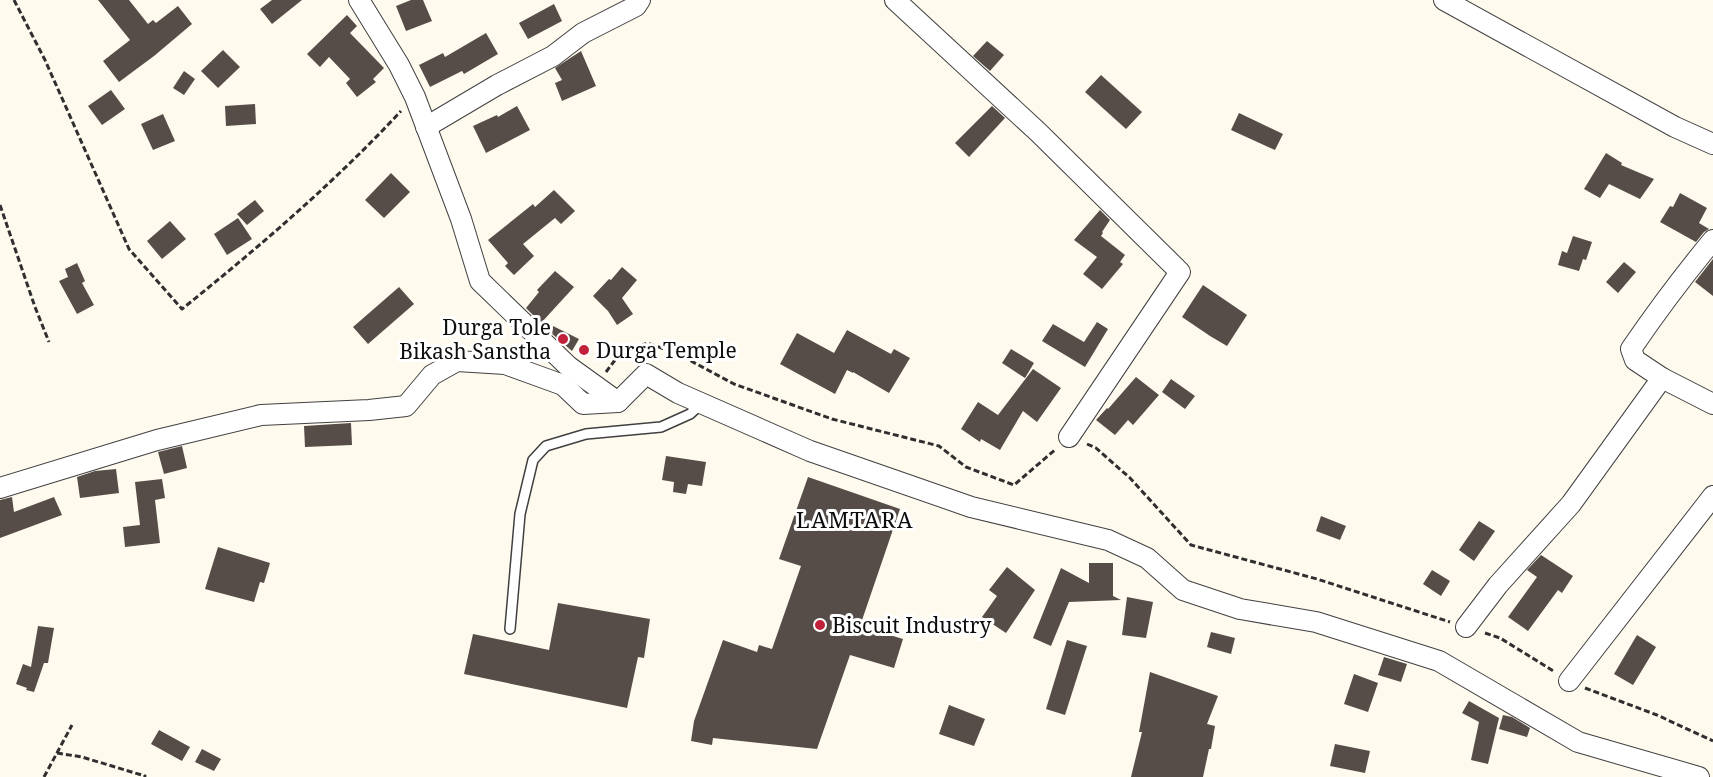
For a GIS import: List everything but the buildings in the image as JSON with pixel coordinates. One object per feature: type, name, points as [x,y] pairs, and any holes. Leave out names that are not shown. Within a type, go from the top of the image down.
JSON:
[{"type":"street","points":[[359,0],[399,65],[415,97],[461,219],[480,281],[568,366],[618,402]]},
{"type":"street","points":[[426,127],[497,85],[553,56],[584,33],[636,6],[640,0]]},
{"type":"street","points":[[895,0],[1038,132],[1180,272],[1069,437]]},
{"type":"street","points":[[1444,0],[1675,127],[1713,144]]},
{"type":"street","points":[[1713,240],[1675,286],[1631,349],[1635,360],[1662,378],[1713,404]]},
{"type":"street","points":[[0,488],[157,440],[261,415],[406,406],[432,375],[457,361],[505,364],[563,385],[583,404],[618,402],[646,374],[678,393],[810,451],[961,503],[1108,540],[1148,558],[1183,590],[1240,609],[1316,622],[1439,661],[1578,742],[1699,777]]},
{"type":"street","points":[[1466,627],[1498,585],[1571,504],[1662,378]]},
{"type":"street","points":[[1569,681],[1713,496]]},
{"type":"lane","points":[[510,629],[520,514],[533,460],[546,446],[586,434],[662,427],[690,414],[702,403]]},
{"type":"path","points":[[14,0],[45,60],[129,249],[183,309],[253,253],[315,197],[415,97]]},
{"type":"path","points":[[0,205],[49,342]]},
{"type":"path","points":[[596,386],[618,356],[647,343],[676,353],[734,384],[832,419],[939,446],[966,467],[1014,485],[1069,437],[1096,448],[1130,478],[1191,544],[1317,579],[1500,638],[1569,681],[1658,715],[1713,741]]},
{"type":"path","points":[[44,777],[72,725]]},
{"type":"path","points":[[57,753],[82,757],[144,777]]},
{"type":"place","name":"Durga Tole Bikash Sanstha","points":[[563,339]]},
{"type":"place","name":"Durga Temple","points":[[584,350]]},
{"type":"place","name":"Biscuit Industry","points":[[820,625]]},
{"type":"district","name":"LAMTARA","points":[[855,519]]}]
